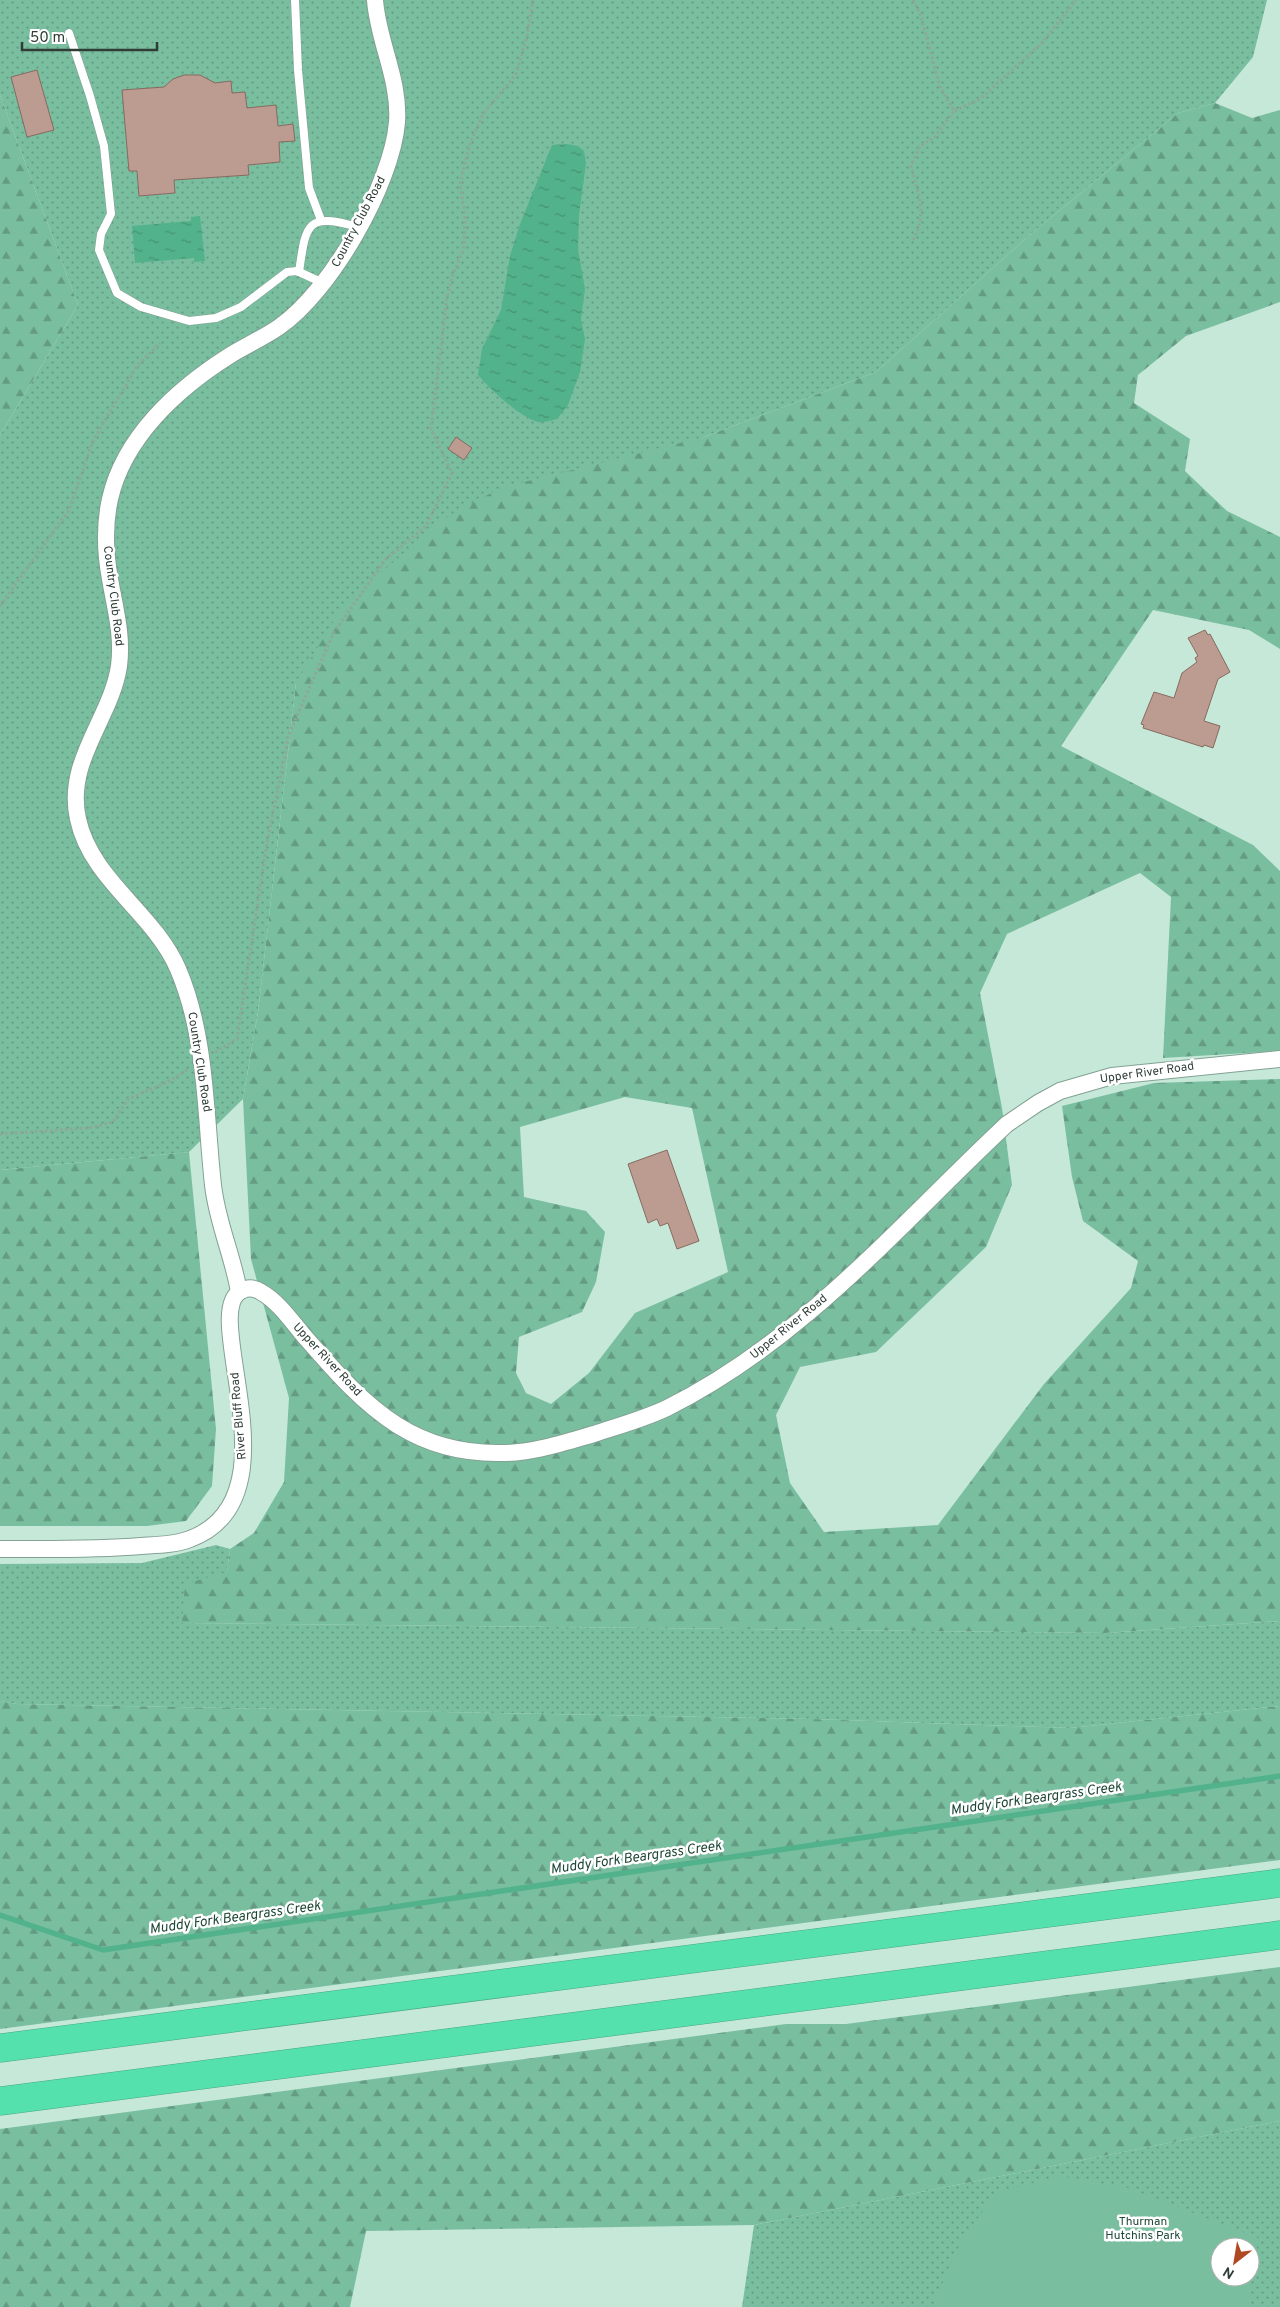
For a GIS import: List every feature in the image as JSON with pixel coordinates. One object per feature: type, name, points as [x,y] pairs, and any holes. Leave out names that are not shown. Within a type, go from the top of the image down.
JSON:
[{"type":"highway","points":[[0,2048],[1280,1882]]},
{"type":"highway","points":[[0,2101],[1280,1935]]},
{"type":"street","name":"Country Club Road","points":[[239,1292],[236,1270],[213,1189],[208,1113],[198,1034],[189,998],[177,966],[165,945],[104,872],[82,837],[77,814],[77,781],[84,755],[111,694],[119,667],[120,639],[110,579],[106,528],[110,499],[123,463],[150,422],[181,391],[226,358],[281,326],[323,283],[337,266],[385,176],[396,126],[396,93],[379,34],[375,0]]},
{"type":"street","name":"Upper River Road","points":[[239,1292],[250,1288],[259,1291],[273,1301],[332,1368],[359,1395],[396,1425],[425,1440],[460,1450],[485,1453],[521,1452],[565,1443],[664,1410],[718,1381],[770,1346],[839,1287],[1007,1124],[1038,1103],[1080,1084],[1112,1076],[1280,1059]]},
{"type":"street","name":"River Bluff Road","points":[[0,1549],[121,1548],[163,1544],[194,1538],[220,1520],[237,1495],[243,1468],[241,1427],[230,1325],[232,1301],[239,1292]]},
{"type":"lane","points":[[295,0],[298,70],[309,188],[321,220]]},
{"type":"lane","points":[[69,33],[104,146],[111,214],[101,234],[99,250],[117,293],[141,307],[189,321],[216,318],[241,307],[287,272],[299,272],[323,283]]},
{"type":"lane","points":[[299,272],[304,236],[310,225],[321,220],[340,221],[358,226]]},
{"type":"path","points":[[214,1053],[236,1039],[267,842],[289,734],[334,632],[386,559],[426,526],[452,472],[431,429],[447,297],[464,247],[465,216],[460,185],[469,146],[483,114],[516,74],[527,36],[533,0]]},
{"type":"path","points":[[913,0],[920,13],[940,87],[954,111]]},
{"type":"path","points":[[913,240],[920,226],[922,207],[911,166],[920,146],[934,138],[954,111],[980,99],[1042,43],[1076,0]]},
{"type":"path","points":[[0,606],[70,510],[94,441],[137,366],[160,342]]},
{"type":"path","points":[[0,1134],[89,1128],[113,1122],[128,1099],[168,1082],[191,1068]]},
{"type":"green space","points":[[0,0],[1267,0],[1253,57],[1215,103],[1178,113],[1031,234],[876,372],[704,437],[296,683],[258,1012],[243,1099],[189,1152],[0,1170],[0,435],[78,305],[0,95]]},
{"type":"green space","points":[[0,95],[78,305],[0,435]]},
{"type":"green space","points":[[1215,103],[1252,118],[1280,110],[1280,302],[1186,336],[1138,375],[1134,403],[1190,439],[1185,471],[1227,511],[1280,537],[1280,649],[1249,630],[1153,610],[1061,746],[1253,845],[1280,871],[1280,1051],[1163,1058],[1171,897],[1140,873],[1007,934],[980,993],[1002,1108],[1012,1185],[986,1247],[876,1352],[800,1367],[776,1415],[790,1483],[824,1532],[938,1525],[1044,1384],[1131,1288],[1138,1261],[1083,1221],[1072,1177],[1062,1106],[1154,1083],[1280,1079],[1280,1621],[1105,1633],[182,1623],[185,1584],[227,1572],[230,1549],[254,1533],[284,1482],[289,1398],[251,1259],[243,1099],[258,1012],[296,683],[344,604],[446,518],[500,488],[704,437],[876,372],[1031,234],[1178,113]],"holes":[[[625,1097],[692,1108],[728,1272],[635,1313],[589,1373],[551,1404],[526,1393],[516,1373],[519,1337],[582,1312],[596,1282],[605,1232],[586,1211],[524,1197],[520,1127]]]},
{"type":"green space","points":[[189,1152],[216,1429],[212,1486],[186,1521],[147,1526],[0,1526],[0,1170]]},
{"type":"green space","points":[[216,1545],[230,1549],[227,1572],[183,1623],[1105,1633],[1280,1621],[1280,1706],[1070,1728],[813,1719],[17,1704],[0,1701],[0,1564],[142,1563]]},
{"type":"green space","points":[[0,1701],[17,1704],[813,1719],[1070,1728],[1280,1706],[1280,1860],[0,2029]]},
{"type":"green space","points":[[1280,1967],[1280,2121],[754,2225],[366,2231],[350,2307],[0,2307],[0,2129],[786,2024],[846,2024]]},
{"type":"green space","name":"Thurman Hutchins Park","points":[[1280,2121],[1280,2307],[742,2307],[754,2225]]},
{"type":"green space","points":[[1060,2176],[1128,2188],[1255,2237],[1210,2237],[1210,2287],[1251,2287],[1248,2307],[932,2307],[962,2239],[998,2192]]},
{"type":"water","points":[[567,144],[578,146],[584,151],[586,163],[579,215],[578,249],[585,289],[581,319],[585,339],[580,372],[568,405],[557,419],[538,422],[522,414],[497,395],[478,375],[482,349],[501,310],[510,256],[520,224],[552,145]]},
{"type":"water","points":[[200,216],[205,261],[194,262],[194,258],[135,263],[132,226],[191,221],[191,217]]},
{"type":"building","points":[[37,70],[54,130],[27,137],[11,77]]},
{"type":"building","points":[[184,75],[200,75],[215,83],[231,81],[232,93],[245,92],[247,108],[276,105],[278,126],[293,124],[295,141],[279,142],[280,162],[248,165],[249,175],[174,180],[175,193],[139,196],[137,171],[129,171],[122,90],[164,87],[173,79]]},
{"type":"building","points":[[456,437],[472,448],[464,460],[448,449]]},
{"type":"building","points":[[1205,630],[1208,635],[1210,634],[1230,672],[1218,679],[1204,721],[1220,726],[1213,748],[1204,745],[1203,747],[1143,728],[1144,725],[1141,724],[1154,692],[1174,698],[1182,673],[1197,662],[1195,658],[1198,656],[1188,638]]},
{"type":"building","points":[[667,1150],[699,1241],[677,1249],[668,1223],[660,1226],[657,1219],[648,1223],[628,1164]]},
{"type":"waterway","name":"Muddy Fork Beargrass Creek","points":[[0,1915],[103,1950],[1280,1776]]}]
